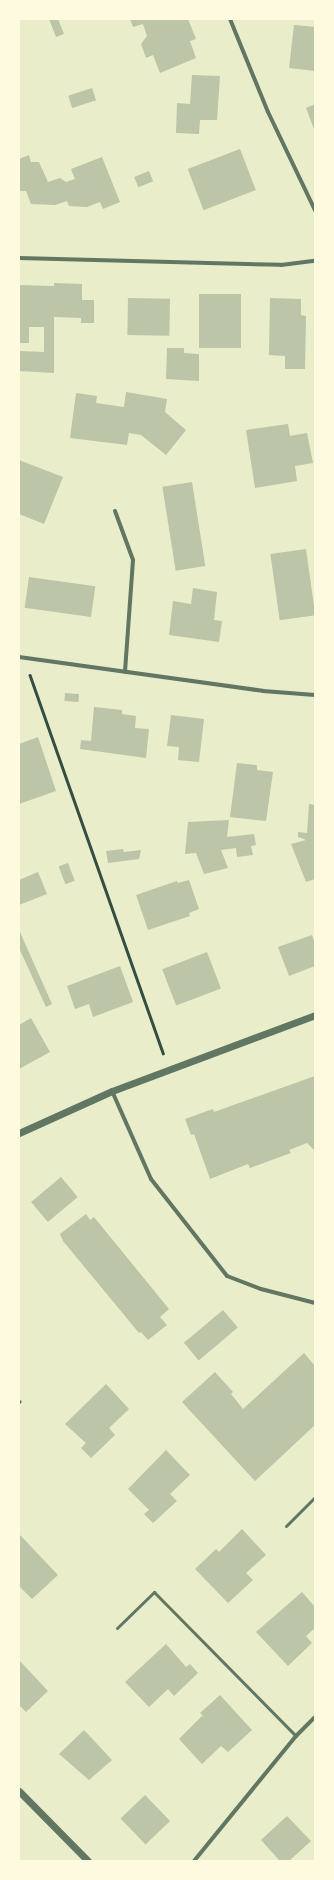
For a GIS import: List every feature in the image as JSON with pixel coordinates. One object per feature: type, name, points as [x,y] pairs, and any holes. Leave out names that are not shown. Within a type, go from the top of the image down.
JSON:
[{"type":"street","points":[[230,19],[268,112],[313,198],[315,210]]},
{"type":"street","points":[[19,258],[280,266],[315,261]]},
{"type":"street","points":[[115,511],[134,560],[125,672]]},
{"type":"street","points":[[22,657],[263,691],[315,695]]},
{"type":"street","points":[[19,1133],[112,1091],[315,1015]]},
{"type":"street","points":[[112,1091],[151,1179],[227,1276],[261,1289],[315,1303]]},
{"type":"street","points":[[194,1861],[296,1736],[315,1717]]},
{"type":"street","points":[[19,1791],[88,1861]]},
{"type":"lane","points":[[286,1526],[315,1497]]},
{"type":"lane","points":[[118,1628],[154,1592],[296,1736]]},
{"type":"path","points":[[22,657],[169,1070]]},
{"type":"building","points":[[49,19],[58,19],[64,34],[56,37]]},
{"type":"building","points":[[130,19],[188,19],[196,39],[190,41],[196,58],[160,73],[153,55],[146,58],[141,44],[147,36],[143,24],[133,27]]},
{"type":"building","points":[[294,25],[315,27],[315,71],[289,68]]},
{"type":"building","points":[[192,75],[220,76],[217,120],[200,120],[199,134],[176,133],[177,103],[190,104]]},
{"type":"building","points":[[92,88],[96,100],[72,108],[68,96]]},
{"type":"building","points":[[315,104],[315,132],[306,108]]},
{"type":"building","points":[[240,149],[256,190],[203,210],[188,169]]},
{"type":"building","points":[[29,155],[31,162],[39,162],[48,182],[60,178],[66,182],[75,179],[71,169],[102,157],[120,202],[103,209],[100,202],[87,207],[69,206],[67,201],[55,205],[31,204],[26,191],[19,191],[19,159]]},
{"type":"building","points":[[149,171],[153,181],[138,187],[134,177]]},
{"type":"building","points":[[54,283],[82,284],[82,300],[94,300],[94,323],[81,323],[81,318],[54,317],[54,373],[19,371],[20,351],[44,352],[44,327],[29,327],[29,343],[19,343],[19,285],[54,286]]},
{"type":"building","points":[[199,294],[241,294],[241,348],[199,348]]},
{"type":"building","points":[[128,298],[170,299],[169,336],[127,335]]},
{"type":"building","points":[[270,298],[301,299],[301,315],[306,316],[305,369],[285,369],[285,356],[269,355]]},
{"type":"building","points":[[167,348],[184,348],[184,353],[199,354],[199,381],[166,379]]},
{"type":"building","points":[[126,392],[167,399],[165,412],[186,430],[166,455],[141,435],[129,433],[127,445],[70,438],[76,393],[97,396],[96,403],[124,407]]},
{"type":"building","points":[[288,424],[290,436],[307,433],[313,463],[295,466],[297,481],[255,488],[246,430]]},
{"type":"building","points":[[19,460],[63,477],[44,524],[19,514]]},
{"type":"building","points":[[192,482],[205,566],[176,571],[162,487]]},
{"type":"building","points":[[306,549],[315,615],[280,620],[270,554]]},
{"type":"building","points":[[29,577],[95,586],[91,617],[25,608]]},
{"type":"building","points":[[193,588],[217,592],[214,620],[222,621],[219,642],[169,635],[173,601],[191,604]]},
{"type":"building","points":[[65,693],[79,694],[78,702],[64,701]]},
{"type":"building","points":[[94,707],[122,710],[122,714],[136,716],[135,728],[149,729],[146,758],[80,749],[81,740],[91,741]]},
{"type":"building","points":[[171,715],[204,719],[199,762],[178,760],[179,747],[167,746]]},
{"type":"building","points":[[38,737],[56,791],[19,804],[19,744]]},
{"type":"building","points":[[237,763],[257,765],[257,770],[273,772],[266,821],[230,817]]},
{"type":"building","points":[[309,804],[315,805],[315,879],[306,882],[291,844],[306,840],[298,837],[298,832],[307,833]]},
{"type":"building","points":[[229,820],[227,837],[254,834],[256,845],[251,846],[253,855],[237,857],[236,848],[221,850],[228,868],[204,874],[196,853],[185,854],[188,822]]},
{"type":"building","points":[[123,849],[124,852],[141,850],[139,859],[108,863],[106,851]]},
{"type":"building","points":[[68,863],[75,881],[65,884],[59,867]]},
{"type":"building","points":[[38,872],[47,894],[19,905],[19,880]]},
{"type":"building","points":[[189,880],[199,909],[189,913],[190,916],[148,930],[136,895],[177,881],[178,883]]},
{"type":"building","points":[[19,930],[52,1004],[46,1007],[19,948]]},
{"type":"building","points":[[312,935],[315,944],[315,966],[289,976],[278,947]]},
{"type":"building","points":[[207,952],[221,988],[176,1006],[162,969]]},
{"type":"building","points":[[120,966],[133,1002],[93,1017],[89,1004],[75,1009],[67,986]]},
{"type":"building","points":[[31,1018],[50,1052],[19,1069],[19,1025]]},
{"type":"building","points":[[315,1076],[315,1151],[307,1143],[289,1150],[291,1153],[250,1168],[248,1164],[210,1179],[194,1134],[191,1135],[185,1119],[213,1109],[214,1112]]},
{"type":"building","points":[[61,1177],[78,1197],[48,1222],[31,1202]]},
{"type":"building","points":[[86,1214],[90,1220],[94,1217],[169,1309],[160,1317],[167,1325],[148,1340],[141,1332],[139,1333],[63,1241],[60,1234]]},
{"type":"building","points":[[223,1310],[238,1328],[199,1360],[184,1343]]},
{"type":"building","points":[[304,1353],[315,1366],[315,1425],[255,1481],[182,1402],[215,1372],[233,1392],[231,1394],[243,1409]]},
{"type":"building","points":[[106,1384],[129,1409],[109,1428],[115,1435],[91,1458],[81,1448],[86,1443],[65,1424]]},
{"type":"building","points":[[166,1450],[190,1475],[170,1494],[177,1501],[153,1523],[144,1514],[149,1510],[128,1489]]},
{"type":"building","points":[[242,1529],[266,1555],[246,1573],[253,1580],[228,1603],[195,1569],[216,1549],[219,1552]]},
{"type":"building","points":[[19,1534],[58,1575],[32,1599],[19,1586]]},
{"type":"building","points":[[302,1592],[315,1607],[315,1628],[306,1636],[312,1643],[288,1666],[256,1632]]},
{"type":"building","points":[[166,1644],[186,1667],[190,1664],[198,1673],[174,1696],[168,1689],[149,1707],[125,1682]]},
{"type":"building","points":[[19,1660],[48,1691],[26,1712],[19,1705]]},
{"type":"building","points":[[220,1695],[252,1730],[228,1752],[221,1746],[202,1764],[179,1739],[202,1716],[205,1718],[200,1713]]},
{"type":"building","points":[[84,1730],[112,1760],[89,1780],[59,1754]]},
{"type":"building","points":[[145,1795],[170,1821],[146,1845],[121,1819]]},
{"type":"building","points":[[287,1816],[311,1841],[289,1861],[280,1861],[261,1840]]}]
